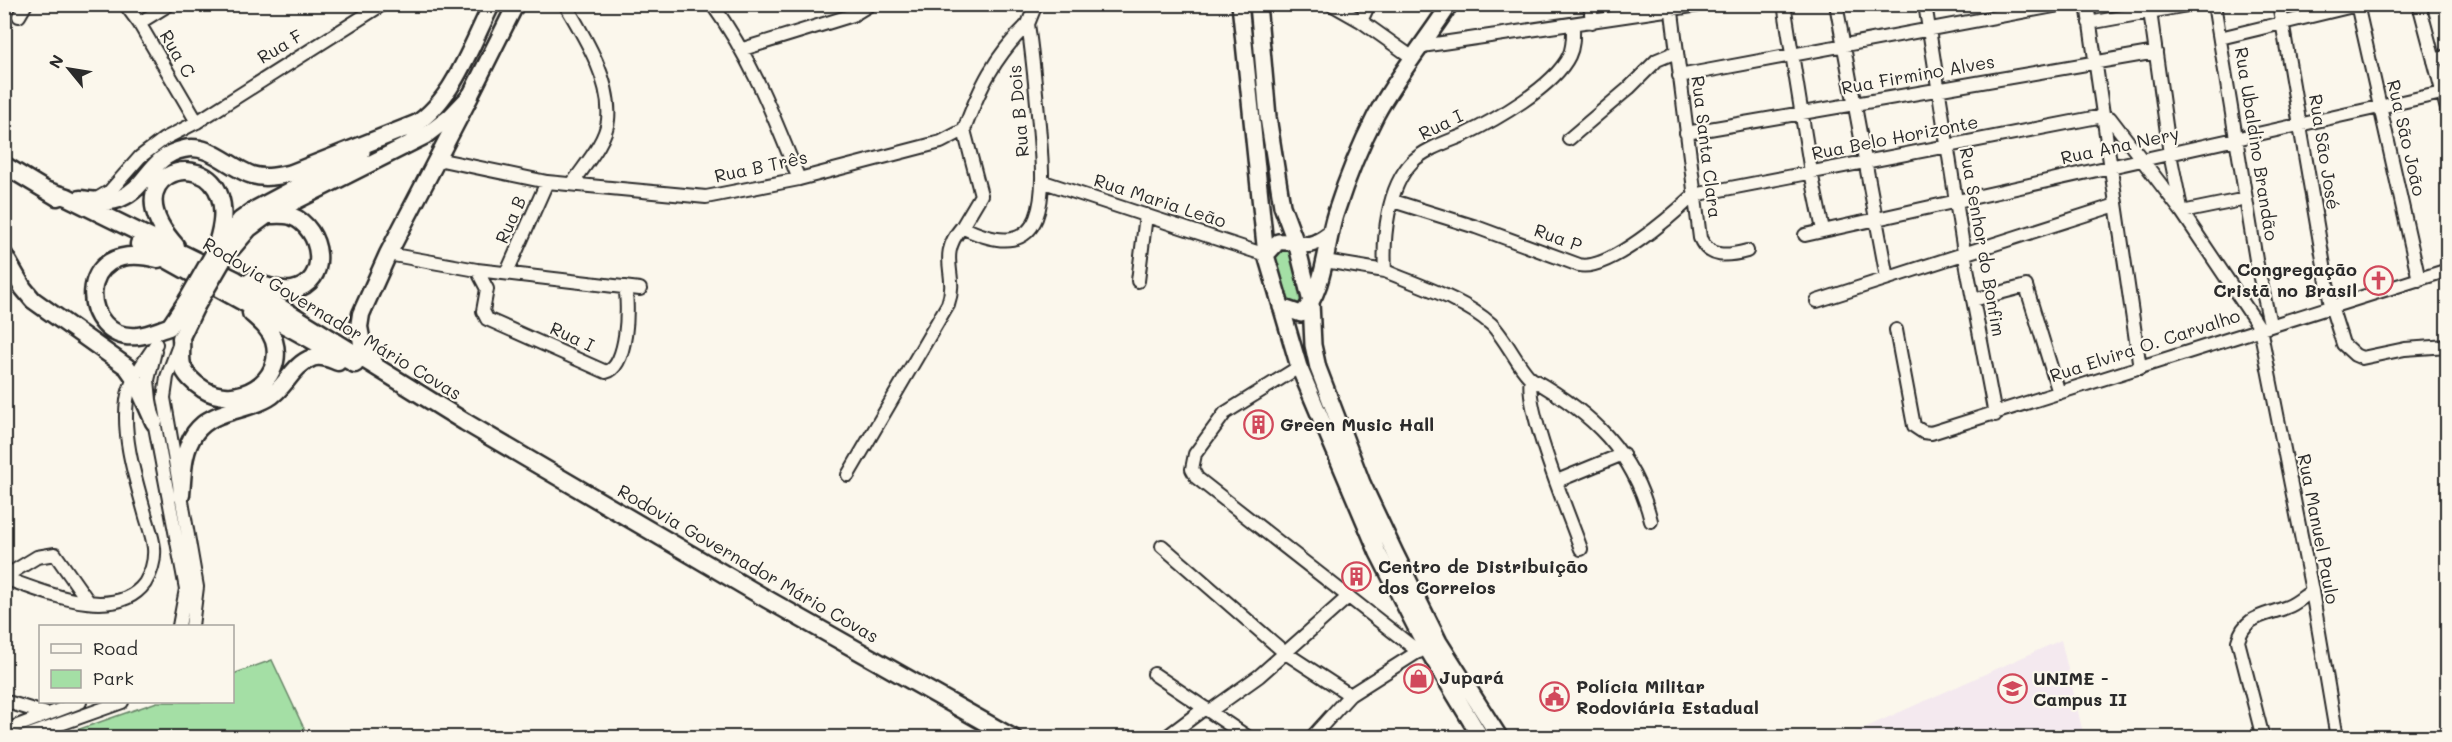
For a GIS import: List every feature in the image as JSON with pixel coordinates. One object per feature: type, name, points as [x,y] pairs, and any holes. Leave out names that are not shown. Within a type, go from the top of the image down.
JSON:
[{"type":"highway","points":[[374,369],[362,343],[359,327],[361,314],[388,254],[470,96]]},
{"type":"highway","points":[[67,197],[94,200],[122,198],[133,190],[157,161],[172,152],[188,148],[208,152],[251,175],[272,177],[292,173],[418,123]]},
{"type":"highway","name":"Rodovia Governador Mário Covas","points":[[4,165],[48,191],[179,259]]},
{"type":"highway","points":[[179,259],[158,223],[152,202],[159,185],[175,171],[195,172],[216,189],[222,217],[220,254]]},
{"type":"highway","name":"Rodovia Governador Mário Covas","points":[[48,191],[67,197],[233,288],[765,598],[1013,738]]},
{"type":"highway","points":[[233,288],[291,290],[305,284],[316,269],[319,254],[316,240],[305,225],[291,216],[268,215]]},
{"type":"highway","points":[[179,259],[129,254],[118,256],[107,263],[96,279],[92,292],[93,305],[99,319],[123,335],[138,336],[175,332],[182,366],[194,383],[212,394],[228,398],[244,394],[266,380],[273,362],[274,342],[266,327],[233,288]]},
{"type":"highway","points":[[4,255],[22,288],[33,300],[117,358],[134,377],[154,422]]},
{"type":"highway","points":[[181,495],[184,454],[195,433],[207,420],[220,414],[250,408],[272,396],[303,361],[315,356],[374,369]]},
{"type":"main road","points":[[175,332],[240,220],[257,208],[418,123],[446,94],[492,4]]},
{"type":"main road","points":[[220,254],[268,215],[425,136],[450,117],[470,96],[516,4]]},
{"type":"main road","points":[[1240,4],[1266,255],[1299,367],[1350,490],[1422,650],[1480,738]]},
{"type":"main road","points":[[1258,4],[1268,117],[1280,195],[1297,246],[1311,302],[1318,368],[1367,493],[1439,642],[1500,738]]},
{"type":"main road","points":[[1281,307],[1301,314],[1311,302],[1325,261],[1328,235],[1361,145],[1377,112],[1450,4]]},
{"type":"main road","points":[[1266,255],[1278,242],[1297,246],[1317,243],[1328,235]]},
{"type":"street","points":[[19,16],[26,4]]},
{"type":"street","name":"Rua C","points":[[125,4],[139,23],[197,122]]},
{"type":"street","points":[[139,23],[170,4]]},
{"type":"street","name":"Rua F","points":[[94,200],[114,188],[140,157],[164,139],[197,122],[382,4]]},
{"type":"street","points":[[565,4],[590,47],[600,72],[608,120],[598,144],[572,184]]},
{"type":"street","points":[[743,49],[871,4]]},
{"type":"street","name":"Rua B Dois","points":[[962,227],[986,239],[1003,240],[1016,238],[1032,226],[1038,216],[1044,182],[1028,24],[1036,4]]},
{"type":"street","points":[[1331,4],[1418,52],[1672,7],[1706,4]]},
{"type":"street","points":[[1361,21],[1369,4]]},
{"type":"street","points":[[1590,4],[1592,22]]},
{"type":"street","points":[[1785,4],[1811,172],[1823,230]]},
{"type":"street","points":[[1836,4],[1887,278]]},
{"type":"street","name":"Rua Senhor do Bonfim","points":[[1925,4],[1955,200],[1995,415]]},
{"type":"street","points":[[1679,76],[2065,4]]},
{"type":"street","points":[[2087,4],[2140,368]]},
{"type":"street","points":[[2089,23],[2150,8],[2193,4]]},
{"type":"street","name":"Rua Ubaldino Brandão","points":[[2214,4],[2265,326]]},
{"type":"street","name":"Rua São José","points":[[2279,4],[2302,125],[2331,306],[2343,344],[2362,358],[2405,349],[2448,346]]},
{"type":"street","points":[[2419,4],[2448,113]]},
{"type":"street","points":[[2220,38],[2357,5]]},
{"type":"street","name":"Rua São João","points":[[2357,5],[2419,279]]},
{"type":"street","points":[[717,6],[743,49],[770,106],[799,178]]},
{"type":"street","name":"Rua Santa Clara","points":[[1672,7],[1697,221],[1704,247],[1723,255],[1747,251]]},
{"type":"street","points":[[2150,8],[2170,154],[2182,212]]},
{"type":"street","points":[[848,475],[948,304],[951,284],[947,253],[950,243],[981,195],[964,130],[989,71],[1004,49],[1028,24]]},
{"type":"street","name":"Rua I","points":[[1385,272],[1386,232],[1403,173],[1421,154],[1472,131],[1537,90],[1552,77],[1570,55],[1573,47],[1573,24]]},
{"type":"street","points":[[1569,139],[1658,60],[1676,52]]},
{"type":"street","name":"Rua Firmino Alves","points":[[1686,133],[2156,52]]},
{"type":"street","points":[[2434,61],[2448,55]]},
{"type":"street","name":"Rua Ana Nery","points":[[1805,235],[2442,93]]},
{"type":"street","points":[[2103,116],[2115,121],[2265,326]]},
{"type":"street","name":"Rua Belo Horizonte","points":[[1694,195],[2103,116]]},
{"type":"street","name":"Rua B Três","points":[[436,159],[547,182],[692,198],[799,178],[940,142],[964,130]]},
{"type":"street","name":"Rua B","points":[[507,272],[547,182]]},
{"type":"street","name":"Rua Maria Leão","points":[[1044,182],[1266,255]]},
{"type":"street","name":"Rua P","points":[[1394,201],[1476,227],[1579,265],[1593,266],[1660,226],[1694,195]]},
{"type":"street","points":[[2182,212],[2246,199]]},
{"type":"street","points":[[1817,301],[2116,205]]},
{"type":"street","points":[[1138,281],[1146,215]]},
{"type":"street","points":[[388,254],[477,270],[640,289]]},
{"type":"street","points":[[1325,261],[1385,272],[1439,294],[1481,316],[1505,338],[1530,378],[1564,397],[1623,454],[1641,487],[1651,521]]},
{"type":"street","name":"Rua I","points":[[477,270],[487,289],[483,311],[487,319],[606,372],[615,366],[627,330],[628,300],[625,287]]},
{"type":"street","name":"Rua Elvira O. Carvalho","points":[[1896,330],[1914,426],[1923,432],[1931,432],[1995,415],[2265,326],[2448,270]]},
{"type":"street","points":[[1973,300],[2026,286],[2059,393]]},
{"type":"street","name":"Rua Manuel Paulo","points":[[2265,326],[2337,738]]},
{"type":"street","points":[[4,578],[54,596],[99,604],[121,600],[138,591],[152,568],[154,549],[130,455],[127,400],[134,377],[156,344],[175,332]]},
{"type":"street","points":[[175,332],[164,398],[197,587],[192,625]]},
{"type":"street","points":[[156,344],[148,380],[186,589],[179,625]]},
{"type":"street","points":[[1299,367],[1225,413],[1195,454],[1192,469],[1197,478],[1348,597],[1422,650],[1350,695],[1311,738]]},
{"type":"street","points":[[1530,378],[1529,390],[1540,435],[1581,549]]},
{"type":"street","points":[[1557,481],[1623,454]]},
{"type":"street","points":[[1162,546],[1284,652],[1350,695]]},
{"type":"street","points":[[4,578],[37,557],[55,554],[62,560],[88,601]]},
{"type":"street","points":[[2263,738],[2238,641],[2252,619],[2289,607],[2312,591]]},
{"type":"street","points":[[1165,738],[1259,676],[1348,597]]},
{"type":"street","points":[[1154,674],[1249,738]]},
{"type":"street","points":[[4,701],[49,714]]},
{"type":"street","points":[[4,731],[77,703]]},
{"type":"street","points":[[21,738],[119,703]]},
{"type":"shaded area","name":"UNIME - Campus II","points":[[2061,640],[2084,737],[1844,737]]},
{"type":"green space","points":[[2142,4],[2097,12],[2096,5]]},
{"type":"green space","points":[[1287,249],[1292,252],[1301,306],[1287,306],[1273,260],[1279,251]]},
{"type":"green space","points":[[272,660],[308,737],[57,737],[154,703],[234,703],[234,674]]},
{"type":"place","name":"Congregação Cristã no Brasil","points":[[2378,280]]},
{"type":"place","name":"Green Music Hall","points":[[1259,425]]},
{"type":"place","name":"Centro de Distribuição dos Correios","points":[[1357,577]]},
{"type":"place","name":"Jupará","points":[[1418,678]]},
{"type":"place","name":"UNIME - Campus II","points":[[2012,689]]},
{"type":"place","name":"Polícia Militar Rodoviária Estadual","points":[[1555,697]]}]
